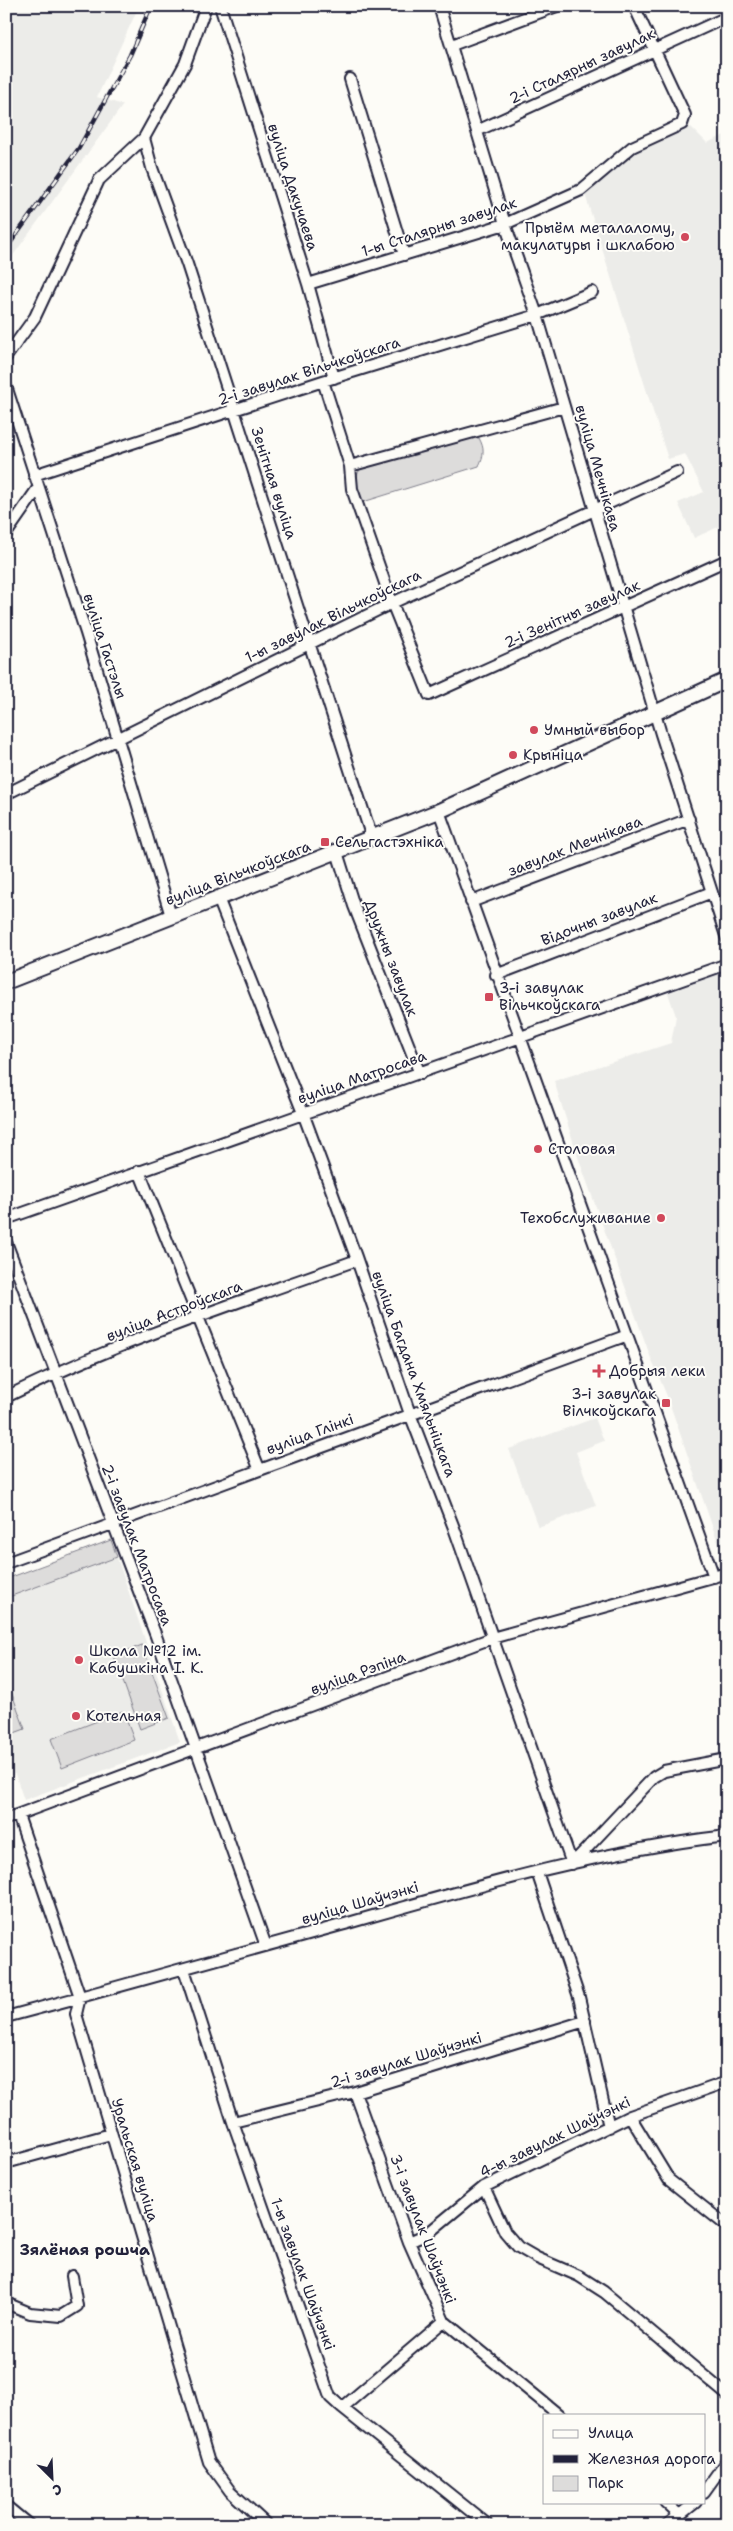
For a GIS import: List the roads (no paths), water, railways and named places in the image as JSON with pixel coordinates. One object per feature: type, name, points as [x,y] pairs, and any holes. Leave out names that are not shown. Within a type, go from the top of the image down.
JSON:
[{"type":"main road","name":"вуліца Вільчкоўскага","points":[[6,982],[438,811],[727,680]]},
{"type":"street","points":[[6,357],[34,316],[99,180],[144,138],[185,64],[206,6]]},
{"type":"street","name":"вуліца Дакучаева","points":[[220,6],[308,284],[334,378]]},
{"type":"street","name":"вуліца Мечнікава","points":[[439,6],[479,130],[506,224],[537,315],[654,713],[727,939]]},
{"type":"street","name":"1-ы Сталярны завулак","points":[[308,284],[506,224],[581,190],[632,147],[682,124],[686,115],[634,6]]},
{"type":"street","points":[[452,45],[550,8]]},
{"type":"street","name":"2-і Сталярны завулак","points":[[479,130],[654,48],[727,17]]},
{"type":"street","points":[[350,79],[404,255]]},
{"type":"street","name":"Зенітная вуліца","points":[[144,138],[152,168],[187,264],[372,838]]},
{"type":"street","name":"2-і завулак Вільчкоўскага","points":[[34,475],[323,381],[537,315],[592,292]]},
{"type":"street","points":[[323,381],[350,466],[352,489],[392,603]]},
{"type":"street","name":"вуліца Гастэлы","points":[[6,386],[118,738],[171,916]]},
{"type":"street","points":[[350,466],[564,407]]},
{"type":"street","name":"1-ы завулак Вільчкоўскага","points":[[6,794],[392,603],[677,472]]},
{"type":"street","points":[[6,534],[38,488]]},
{"type":"street","name":"2-і Зенітны завулак","points":[[392,603],[429,695],[727,560]]},
{"type":"street","points":[[438,811],[625,1336],[714,1577]]},
{"type":"street","name":"завулак Мечнікава","points":[[471,902],[689,819]]},
{"type":"street","name":"Дружны завулак","points":[[337,852],[354,906],[420,1074]]},
{"type":"street","name":"Відочны завулак","points":[[496,975],[712,892]]},
{"type":"street","name":"вуліца Багдана Хмяльніцкага","points":[[218,898],[303,1113],[357,1260],[410,1414],[454,1528],[572,1864]]},
{"type":"street","name":"вуліца Матросава","points":[[6,1219],[727,964]]},
{"type":"street","points":[[138,1171],[199,1316],[259,1468]]},
{"type":"street","name":"2-і завулак Матросава","points":[[6,1242],[156,1636],[266,1946]]},
{"type":"street","name":"вуліца Астроўскага","points":[[6,1398],[56,1373],[199,1316],[357,1260]]},
{"type":"street","name":"вуліца Глінкі","points":[[6,1563],[259,1468],[625,1336]]},
{"type":"street","name":"вуліца Рэпіна","points":[[6,1819],[492,1638],[727,1573]]},
{"type":"street","points":[[572,1864],[654,1777],[664,1771],[727,1759]]},
{"type":"street","name":"Уральская вуліца","points":[[18,1814],[80,1997],[76,2014],[209,2462],[230,2492],[267,2525]]},
{"type":"street","name":"вуліца Шаўчэнкі","points":[[6,2017],[537,1872],[663,1844],[727,1836]]},
{"type":"street","points":[[537,1872],[585,2021],[609,2127]]},
{"type":"street","name":"1-ы завулак Шаўчэнкі","points":[[184,1969],[233,2122],[330,2397],[488,2525]]},
{"type":"street","name":"2-і завулак Шаўчэнкі","points":[[233,2122],[355,2092],[585,2021]]},
{"type":"street","name":"4-ы завулак Шаўчэнкі","points":[[409,2242],[427,2234],[484,2187],[630,2116],[727,2082]]},
{"type":"street","name":"3-і завулак Шаўчэнкі","points":[[355,2092],[409,2242],[444,2321],[558,2414]]},
{"type":"street","points":[[630,2116],[670,2180],[727,2226]]},
{"type":"street","points":[[6,2163],[111,2134]]},
{"type":"street","points":[[484,2187],[505,2232],[518,2247],[537,2258],[579,2276],[604,2292],[727,2396]]},
{"type":"street","points":[[6,2303],[30,2314],[62,2316],[78,2306],[72,2276]]},
{"type":"street","points":[[342,2408],[444,2321]]},
{"type":"street","points":[[706,2489],[727,2460]]},
{"type":"street","points":[[667,2504],[678,2514]]},
{"type":"street","points":[[667,2525],[678,2514],[693,2504]]},
{"type":"street","points":[[6,2506],[28,2525]]},
{"type":"railway","points":[[6,249],[79,148],[130,55],[151,6]]},
{"type":"place","name":"Прыём металалому, макулатуры і шклабою","points":[[685,237]]},
{"type":"place","name":"Умный выбор","points":[[534,730]]},
{"type":"place","name":"Крыніца","points":[[513,755]]},
{"type":"place","name":"Сельгастэхніка","points":[[325,842]]},
{"type":"place","name":"3-і завулак Вільчкоўскага","points":[[489,997]]},
{"type":"place","name":"Столовая","points":[[538,1149]]},
{"type":"place","name":"Техобслуживание","points":[[661,1218]]},
{"type":"place","name":"Добрыя леки","points":[[599,1371]]},
{"type":"place","name":"3-і завулак Вілчкоўскага","points":[[666,1403]]},
{"type":"place","name":"Школа №12 ім. Кабушкіна І. К.","points":[[79,1660]]},
{"type":"place","name":"Котельная","points":[[76,1716]]},
{"type":"district","name":"Зялёная рошча","points":[[85,2249]]}]
